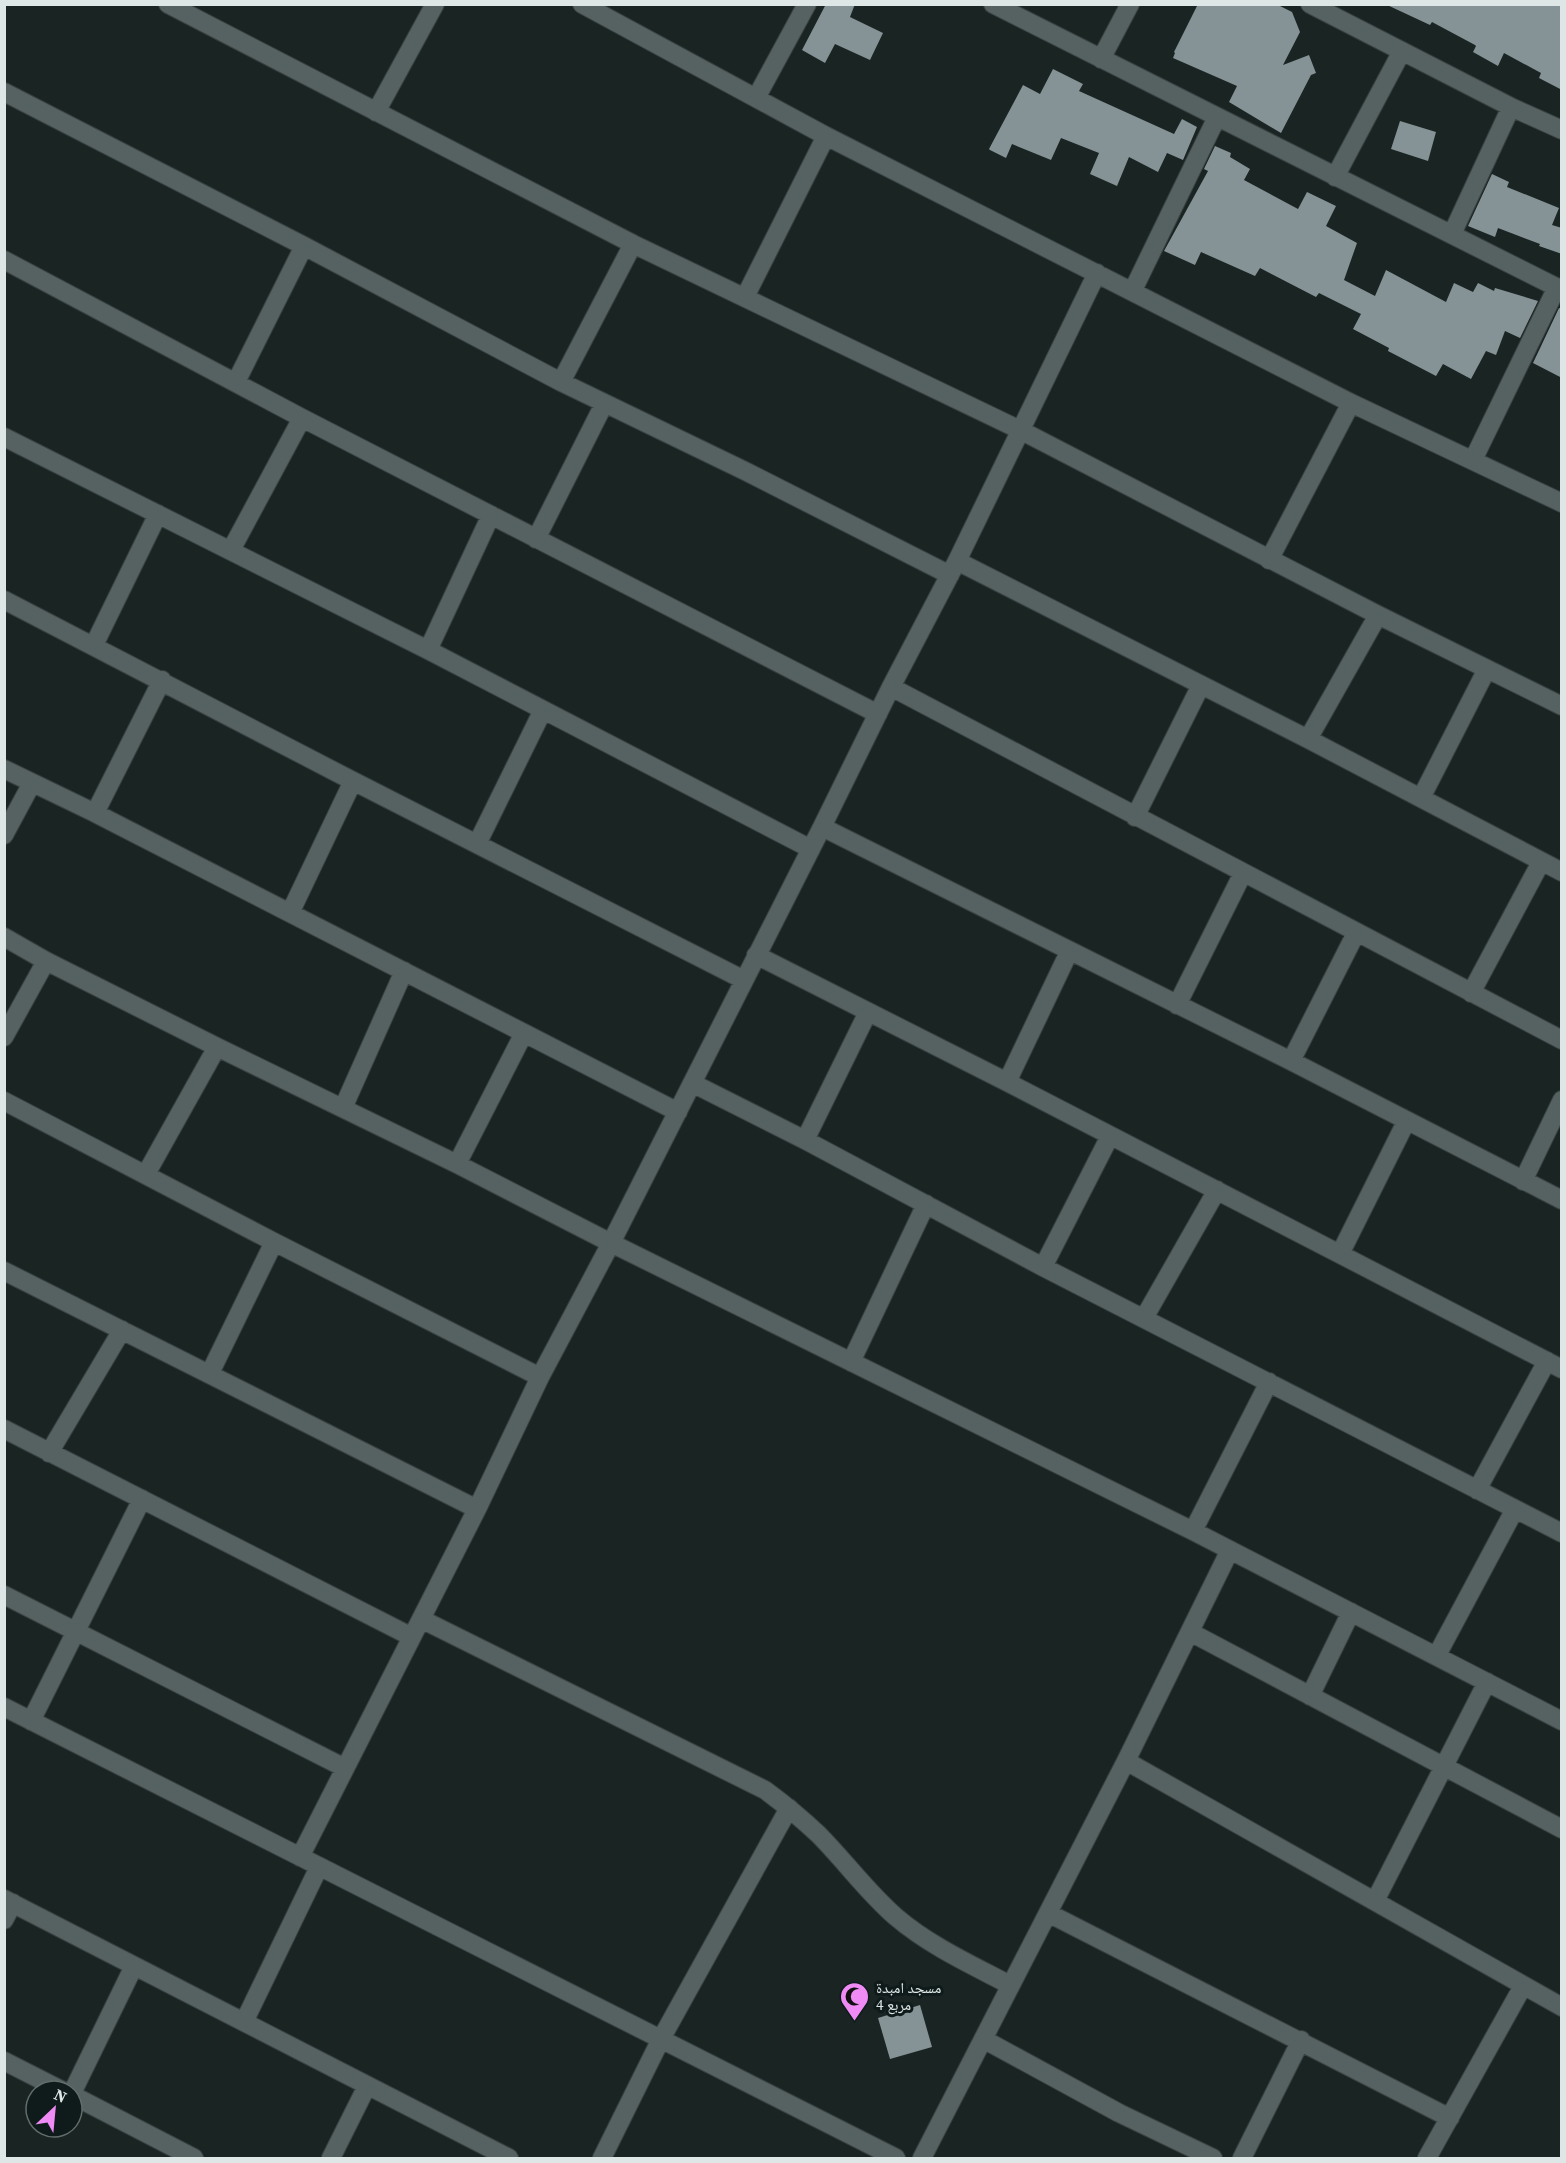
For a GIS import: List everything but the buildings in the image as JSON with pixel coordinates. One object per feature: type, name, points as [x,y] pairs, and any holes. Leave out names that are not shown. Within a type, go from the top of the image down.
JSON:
[{"type":"street","points":[[168,4],[633,244],[1020,430],[1269,560],[1562,706]]},
{"type":"street","points":[[376,112],[435,4]]},
{"type":"street","points":[[582,4],[826,136],[1133,290],[1351,403],[1562,503]]},
{"type":"street","points":[[756,98],[807,4]]},
{"type":"street","points":[[1101,59],[1130,4]]},
{"type":"street","points":[[1310,4],[1511,107],[1562,130]]},
{"type":"street","points":[[1001,6],[1101,59],[1559,289],[1473,460]]},
{"type":"street","points":[[1335,177],[1402,51]]},
{"type":"street","points":[[4,92],[604,404],[1201,685],[1562,872]]},
{"type":"street","points":[[1452,234],[1511,107]]},
{"type":"street","points":[[1133,290],[1216,117]]},
{"type":"street","points":[[745,297],[826,136]]},
{"type":"street","points":[[561,382],[633,244]]},
{"type":"street","points":[[236,382],[304,246]]},
{"type":"street","points":[[4,260],[302,418],[878,714]]},
{"type":"street","points":[[300,1857],[477,1509],[540,1377],[611,1243],[891,687],[954,568],[1097,273]]},
{"type":"street","points":[[1269,560],[1351,403]]},
{"type":"street","points":[[536,539],[604,404]]},
{"type":"street","points":[[231,550],[302,418]]},
{"type":"street","points":[[4,437],[428,650],[811,849]]},
{"type":"street","points":[[94,645],[158,514]]},
{"type":"street","points":[[428,650],[491,515]]},
{"type":"street","points":[[4,600],[744,980]]},
{"type":"street","points":[[1308,739],[1378,615]]},
{"type":"street","points":[[1421,798],[1487,669]]},
{"type":"street","points":[[95,813],[162,680]]},
{"type":"street","points":[[1135,817],[1201,685]]},
{"type":"street","points":[[891,687],[1562,1040]]},
{"type":"street","points":[[477,844],[543,710]]},
{"type":"street","points":[[4,769],[95,813],[678,1112]]},
{"type":"street","points":[[290,914],[353,781]]},
{"type":"street","points":[[4,835],[32,783]]},
{"type":"street","points":[[822,827],[1291,1061],[1562,1200]]},
{"type":"street","points":[[1472,993],[1541,862]]},
{"type":"street","points":[[1177,1005],[1243,873]]},
{"type":"street","points":[[1291,1061],[1356,933]]},
{"type":"street","points":[[4,937],[46,961],[217,1047],[457,1164],[611,1243],[1193,1531],[1562,1721]]},
{"type":"street","points":[[1007,1082],[1069,952]]},
{"type":"street","points":[[756,955],[1554,1365],[1477,1490]]},
{"type":"street","points":[[4,1037],[46,961]]},
{"type":"street","points":[[342,1108],[404,971]]},
{"type":"street","points":[[806,1140],[868,1012]]},
{"type":"street","points":[[457,1164],[524,1033]]},
{"type":"street","points":[[146,1173],[217,1047]]},
{"type":"street","points":[[692,1083],[806,1140],[1043,1267],[1562,1533]]},
{"type":"street","points":[[1523,1181],[1562,1100]]},
{"type":"street","points":[[4,1101],[540,1377]]},
{"type":"street","points":[[1340,1254],[1406,1122]]},
{"type":"street","points":[[1043,1267],[1110,1136]]},
{"type":"street","points":[[1144,1318],[1217,1190]]},
{"type":"street","points":[[851,1362],[926,1204]]},
{"type":"street","points":[[210,1373],[274,1242]]},
{"type":"street","points":[[4,1271],[477,1509]]},
{"type":"street","points":[[49,1453],[122,1330]]},
{"type":"street","points":[[1193,1531],[1269,1382]]},
{"type":"street","points":[[4,1429],[412,1637]]},
{"type":"street","points":[[31,1721],[142,1499]]},
{"type":"street","points":[[1437,1655],[1515,1509]]},
{"type":"street","points":[[922,2158],[1126,1761],[1230,1550]]},
{"type":"street","points":[[4,1595],[345,1768]]},
{"type":"street","points":[[1310,1696],[1351,1612]]},
{"type":"street","points":[[421,1619],[765,1790],[819,1835],[871,1893],[897,1918],[924,1938],[1010,1985]]},
{"type":"street","points":[[1190,1632],[1562,1829]]},
{"type":"street","points":[[1375,1901],[1487,1682]]},
{"type":"street","points":[[4,1707],[896,2158]]},
{"type":"street","points":[[1126,1761],[1562,2007]]},
{"type":"street","points":[[602,2158],[661,2039],[789,1808]]},
{"type":"street","points":[[243,2022],[319,1867]]},
{"type":"street","points":[[4,1920],[9,1901],[367,2086],[475,2151],[509,2158]]},
{"type":"street","points":[[1048,1913],[1450,2118]]},
{"type":"street","points":[[79,2079],[134,1966]]},
{"type":"street","points":[[1432,2157],[1450,2118],[1523,1986]]},
{"type":"street","points":[[983,2039],[1119,2113],[1213,2158]]},
{"type":"street","points":[[1242,2158],[1301,2040]]},
{"type":"street","points":[[4,2061],[39,2079]]},
{"type":"street","points":[[331,2158],[367,2086]]},
{"type":"street","points":[[84,2101],[172,2153],[194,2158]]},
{"type":"place","name":"مسجد امبدة مربع 4","points":[[855,2022]]}]
